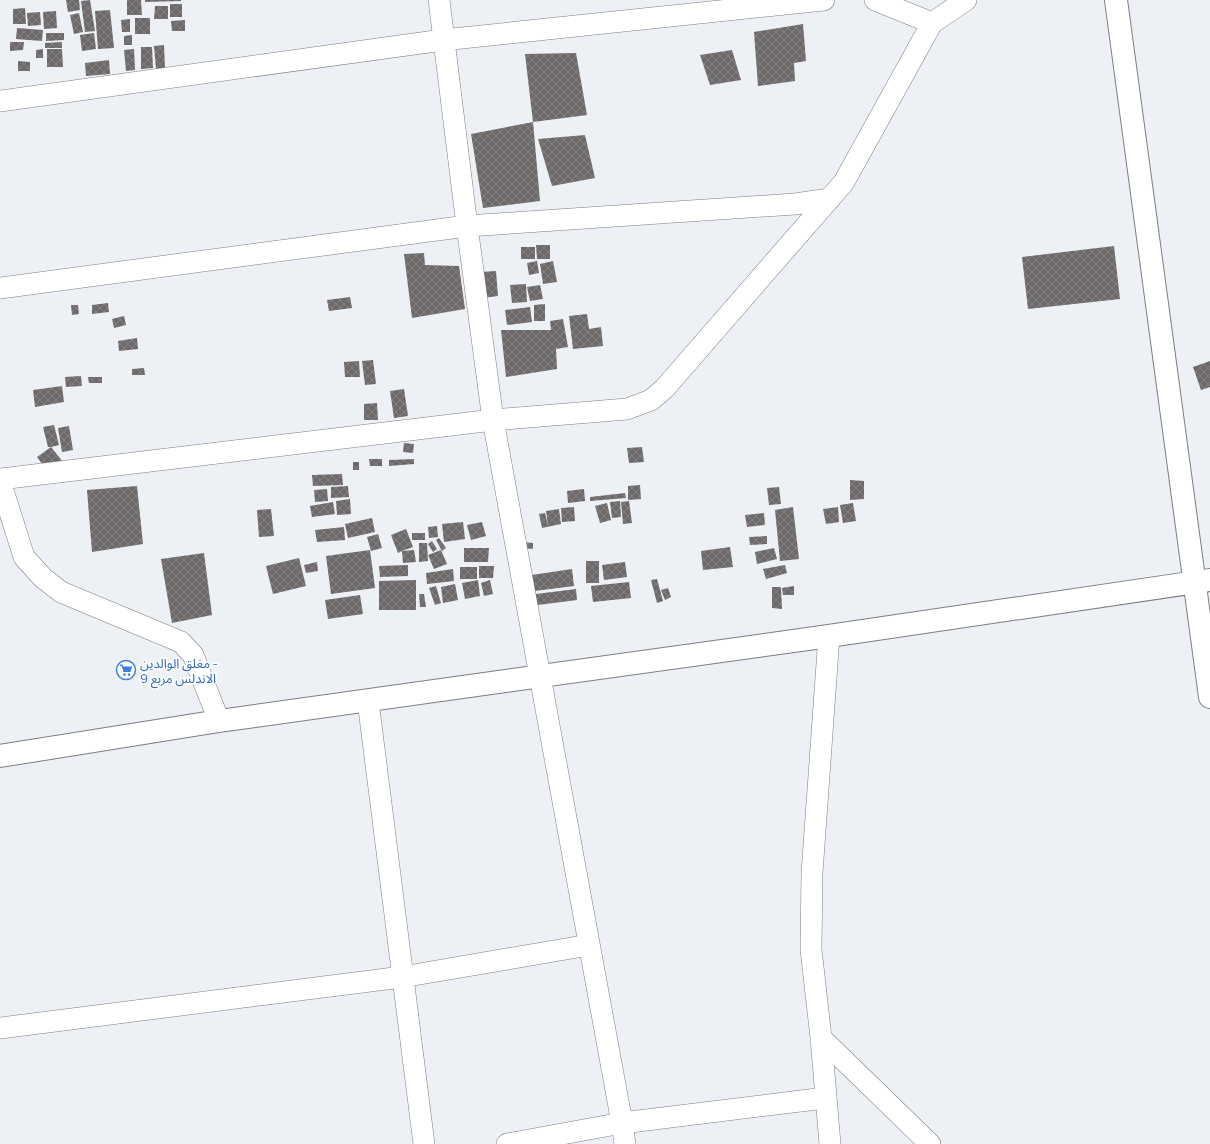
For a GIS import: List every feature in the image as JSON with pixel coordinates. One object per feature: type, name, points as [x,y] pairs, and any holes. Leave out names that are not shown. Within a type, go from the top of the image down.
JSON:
[{"type":"street","points":[[440,0],[443,40],[493,420],[625,1144]]},
{"type":"street","points":[[0,101],[443,40],[772,3],[824,0]]},
{"type":"street","points":[[875,0],[932,23]]},
{"type":"street","points":[[219,721],[192,655],[181,642],[61,592],[43,578],[24,557],[0,480],[493,420],[627,409],[650,400],[664,389],[844,182],[932,23],[966,0]]},
{"type":"street","points":[[1116,0],[1202,582],[1210,697]]},
{"type":"street","points":[[0,288],[467,226],[788,204],[830,199]]},
{"type":"street","points":[[0,756],[219,721],[541,677],[1202,582]]},
{"type":"street","points":[[829,636],[812,880],[811,949],[822,1038],[825,1098],[830,1144]]},
{"type":"street","points":[[368,701],[424,1144]]},
{"type":"street","points":[[0,1028],[402,977],[589,946]]},
{"type":"street","points":[[822,1038],[930,1144]]},
{"type":"street","points":[[507,1144],[622,1123],[825,1098]]},
{"type":"building","points":[[66,0],[79,0],[80,10],[68,12]]},
{"type":"building","points":[[90,0],[95,31],[85,32],[81,1]]},
{"type":"building","points":[[127,0],[141,0],[142,15],[127,15]]},
{"type":"building","points":[[145,0],[181,0],[181,1],[145,2]]},
{"type":"building","points":[[170,4],[182,4],[182,17],[170,17]]},
{"type":"building","points":[[155,6],[168,6],[168,19],[154,19]]},
{"type":"building","points":[[25,8],[26,24],[13,24],[13,9]]},
{"type":"building","points":[[110,10],[114,48],[98,49],[95,11]]},
{"type":"building","points":[[56,11],[57,28],[44,29],[43,12]]},
{"type":"building","points":[[40,12],[41,25],[28,26],[27,13]]},
{"type":"building","points":[[79,13],[83,32],[74,34],[70,15]]},
{"type":"building","points":[[135,18],[150,18],[150,34],[135,34]]},
{"type":"building","points":[[130,19],[130,32],[122,32],[121,20]]},
{"type":"building","points":[[185,20],[185,31],[172,31],[171,21]]},
{"type":"building","points":[[803,24],[806,61],[794,63],[795,81],[758,86],[754,32]]},
{"type":"building","points":[[17,28],[43,30],[42,41],[16,39]]},
{"type":"building","points":[[46,33],[64,33],[64,40],[46,41]]},
{"type":"building","points":[[94,33],[96,49],[82,51],[80,35]]},
{"type":"building","points":[[132,35],[132,45],[124,45],[124,36]]},
{"type":"building","points":[[10,42],[24,42],[23,50],[10,51]]},
{"type":"building","points":[[62,42],[62,48],[45,48],[45,43]]},
{"type":"building","points":[[164,45],[165,68],[156,69],[154,46]]},
{"type":"building","points":[[141,47],[152,47],[153,68],[141,69]]},
{"type":"building","points":[[43,49],[43,58],[36,58],[36,50]]},
{"type":"building","points":[[47,49],[62,49],[63,67],[47,67]]},
{"type":"building","points":[[134,49],[135,70],[126,71],[124,50]]},
{"type":"building","points":[[732,50],[741,80],[710,85],[700,55]]},
{"type":"building","points":[[576,53],[587,115],[533,122],[525,54]]},
{"type":"building","points":[[109,60],[110,74],[86,76],[85,63]]},
{"type":"building","points":[[18,61],[30,62],[30,71],[18,71]]},
{"type":"building","points":[[533,122],[540,201],[483,208],[471,134]]},
{"type":"building","points":[[585,135],[595,178],[552,186],[538,139]]},
{"type":"building","points":[[536,245],[550,245],[550,259],[537,259]]},
{"type":"building","points":[[1114,246],[1120,299],[1028,309],[1022,257]]},
{"type":"building","points":[[521,247],[535,247],[535,259],[521,259]]},
{"type":"building","points":[[424,253],[425,265],[459,266],[465,309],[412,318],[404,254]]},
{"type":"building","points":[[537,261],[539,273],[529,275],[527,263]]},
{"type":"building","points":[[553,261],[557,282],[543,284],[540,264]]},
{"type":"building","points":[[496,271],[498,296],[483,298],[481,272]]},
{"type":"building","points":[[526,284],[527,302],[512,303],[510,285]]},
{"type":"building","points":[[540,285],[543,299],[530,301],[527,287]]},
{"type":"building","points":[[350,297],[352,308],[329,311],[327,300]]},
{"type":"building","points":[[108,303],[109,312],[92,314],[92,305]]},
{"type":"building","points":[[545,304],[545,321],[534,321],[534,305]]},
{"type":"building","points":[[71,305],[78,305],[79,314],[72,315]]},
{"type":"building","points":[[530,307],[532,322],[507,325],[505,310]]},
{"type":"building","points":[[587,314],[589,329],[601,327],[603,346],[573,349],[569,316]]},
{"type":"building","points":[[124,316],[126,325],[114,328],[112,319]]},
{"type":"building","points":[[563,319],[568,347],[556,349],[557,369],[506,377],[501,330],[551,330],[550,321]]},
{"type":"building","points":[[137,338],[138,349],[119,351],[118,341]]},
{"type":"building","points":[[373,360],[376,384],[365,385],[362,361]]},
{"type":"building","points":[[359,361],[360,377],[345,377],[344,362]]},
{"type":"building","points":[[1210,361],[1210,387],[1201,390],[1193,367]]},
{"type":"building","points":[[144,368],[145,375],[132,375],[132,369]]},
{"type":"building","points":[[81,376],[82,386],[66,387],[65,377]]},
{"type":"building","points":[[88,377],[102,377],[102,383],[89,383]]},
{"type":"building","points":[[62,386],[64,402],[35,407],[33,390]]},
{"type":"building","points":[[404,389],[408,416],[394,418],[390,391]]},
{"type":"building","points":[[377,403],[378,420],[364,420],[364,404]]},
{"type":"building","points":[[54,425],[59,445],[48,447],[43,427]]},
{"type":"building","points":[[69,426],[73,450],[62,452],[58,428]]},
{"type":"building","points":[[404,443],[414,444],[413,453],[403,452]]},
{"type":"building","points":[[51,447],[63,462],[49,473],[37,457]]},
{"type":"building","points":[[642,447],[644,462],[629,463],[627,448]]},
{"type":"building","points":[[369,459],[382,459],[382,466],[370,466]]},
{"type":"building","points":[[414,459],[414,464],[389,466],[389,460]]},
{"type":"building","points":[[353,462],[359,462],[359,470],[353,470]]},
{"type":"building","points":[[342,474],[343,485],[313,486],[312,475]]},
{"type":"building","points":[[850,480],[864,481],[864,499],[850,500]]},
{"type":"building","points":[[640,485],[641,499],[628,500],[628,486]]},
{"type":"building","points":[[137,486],[143,544],[92,552],[87,490]]},
{"type":"building","points":[[348,486],[349,497],[331,498],[331,487]]},
{"type":"building","points":[[779,487],[781,504],[769,505],[767,488]]},
{"type":"building","points":[[327,489],[328,501],[315,502],[314,490]]},
{"type":"building","points":[[584,489],[585,501],[568,503],[567,491]]},
{"type":"building","points":[[625,493],[626,498],[590,501],[590,497]]},
{"type":"building","points":[[350,499],[351,514],[337,515],[336,501]]},
{"type":"building","points":[[620,501],[621,517],[612,518],[610,502]]},
{"type":"building","points":[[629,501],[632,523],[623,524],[621,502]]},
{"type":"building","points":[[333,502],[335,514],[312,517],[310,506]]},
{"type":"building","points":[[607,503],[611,520],[600,523],[595,506]]},
{"type":"building","points":[[853,503],[856,521],[843,523],[840,505]]},
{"type":"building","points":[[574,507],[575,521],[562,522],[561,508]]},
{"type":"building","points":[[793,507],[799,559],[780,561],[775,510]]},
{"type":"building","points":[[838,507],[839,522],[826,524],[823,509]]},
{"type":"building","points":[[271,509],[274,536],[259,537],[257,510]]},
{"type":"building","points":[[559,509],[561,524],[542,528],[539,514],[545,513],[548,525],[546,511]]},
{"type":"building","points":[[764,513],[765,525],[747,527],[745,515]]},
{"type":"building","points":[[372,518],[375,532],[348,538],[345,524]]},
{"type":"building","points":[[463,522],[465,539],[444,542],[442,524]]},
{"type":"building","points":[[482,522],[486,536],[471,540],[467,525]]},
{"type":"building","points":[[437,526],[438,537],[429,538],[428,527]]},
{"type":"building","points":[[344,527],[345,540],[317,542],[315,530]]},
{"type":"building","points":[[406,529],[413,547],[398,553],[391,535]]},
{"type":"building","points":[[412,533],[425,533],[425,540],[412,540]]},
{"type":"building","points":[[378,534],[382,548],[371,551],[367,537]]},
{"type":"building","points":[[767,536],[767,544],[750,545],[749,537]]},
{"type":"building","points":[[439,538],[446,548],[442,551],[436,540]]},
{"type":"building","points":[[432,541],[437,549],[433,552],[428,544]]},
{"type":"building","points":[[522,542],[533,543],[533,549],[522,548]]},
{"type":"building","points":[[419,543],[427,543],[428,561],[419,562]]},
{"type":"building","points":[[730,547],[733,567],[703,570],[701,551]]},
{"type":"building","points":[[464,548],[489,548],[488,562],[464,562]]},
{"type":"building","points":[[774,548],[777,559],[757,564],[755,552]]},
{"type":"building","points":[[370,550],[375,588],[331,594],[326,556]]},
{"type":"building","points":[[414,550],[416,562],[403,563],[402,551]]},
{"type":"building","points":[[441,550],[447,564],[434,569],[428,555]]},
{"type":"building","points":[[204,553],[212,615],[172,623],[161,559]]},
{"type":"building","points":[[299,558],[306,586],[273,594],[266,566]]},
{"type":"building","points":[[586,561],[599,561],[599,583],[586,583]]},
{"type":"building","points":[[317,562],[318,571],[306,573],[304,565]]},
{"type":"building","points":[[625,562],[627,577],[604,580],[602,565]]},
{"type":"building","points":[[408,565],[408,576],[380,577],[379,566]]},
{"type":"building","points":[[785,565],[787,573],[766,579],[763,569]]},
{"type":"building","points":[[479,566],[494,566],[493,578],[479,578]]},
{"type":"building","points":[[460,567],[477,567],[477,579],[460,579]]},
{"type":"building","points":[[453,569],[454,581],[427,584],[426,573]]},
{"type":"building","points":[[572,569],[574,586],[527,592],[525,576]]},
{"type":"building","points":[[657,579],[663,601],[657,603],[651,580]]},
{"type":"building","points":[[416,580],[416,610],[379,610],[379,581]]},
{"type":"building","points":[[478,580],[480,596],[465,599],[462,583]]},
{"type":"building","points":[[490,580],[493,594],[484,596],[481,583]]},
{"type":"building","points":[[629,582],[631,598],[593,602],[591,586]]},
{"type":"building","points":[[455,584],[458,600],[443,603],[441,587]]},
{"type":"building","points":[[436,586],[441,603],[435,605],[429,588]]},
{"type":"building","points":[[794,586],[794,595],[783,595],[782,588]]},
{"type":"building","points":[[772,587],[781,587],[782,609],[772,608]]},
{"type":"building","points":[[668,588],[671,597],[665,600],[661,590]]},
{"type":"building","points":[[576,589],[577,600],[530,606],[528,595]]},
{"type":"building","points":[[419,594],[424,594],[426,607],[420,607]]},
{"type":"building","points":[[360,595],[363,614],[328,619],[325,600]]},
{"type":"place","name":"مغلق الوالدين - الاندلس مربع 9","points":[[126,670]]}]
